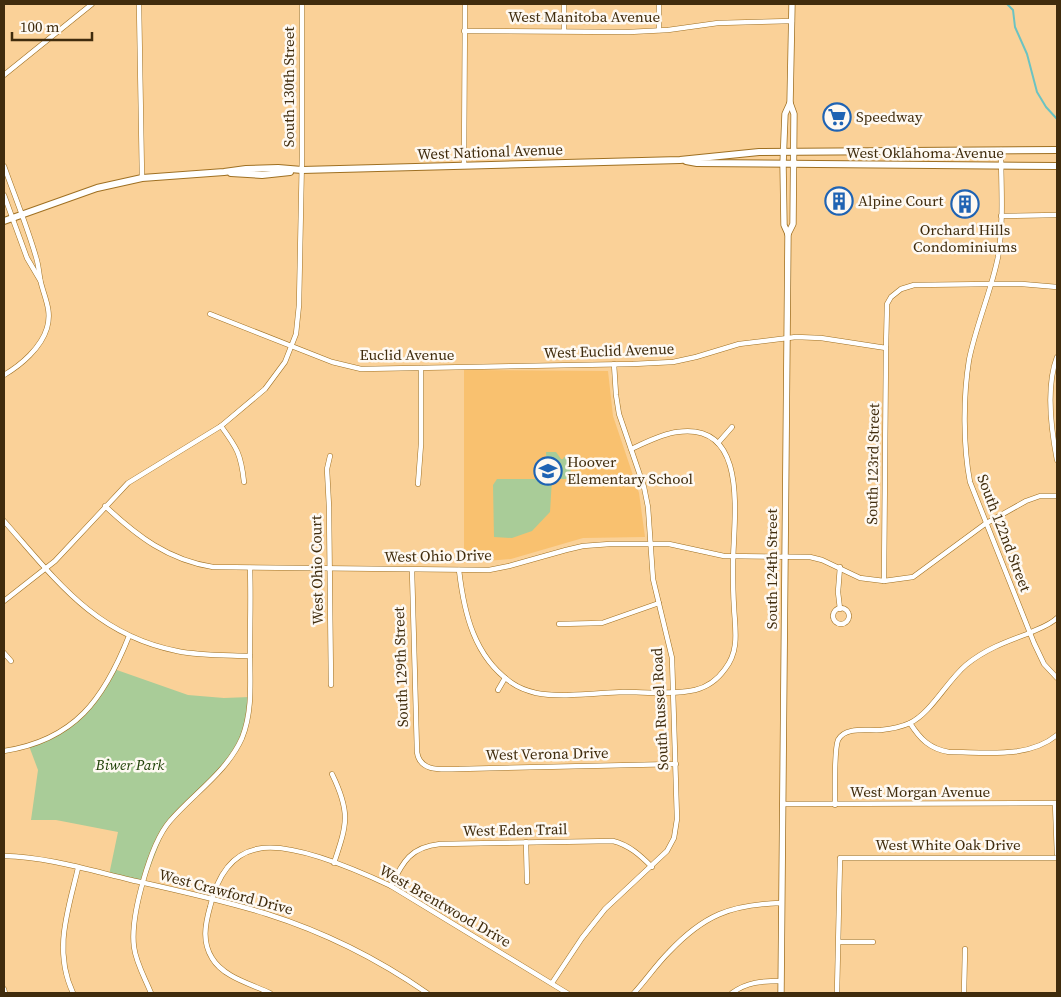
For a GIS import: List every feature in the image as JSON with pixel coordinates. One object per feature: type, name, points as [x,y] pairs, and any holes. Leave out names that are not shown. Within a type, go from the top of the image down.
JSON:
[{"type":"main road","name":"West Oklahoma Avenue","points":[[794,152],[1057,150]]},
{"type":"main road","name":"West National Avenue","points":[[4,221],[98,188],[142,178],[224,172],[246,176],[302,170],[680,160],[794,152]]},
{"type":"main road","name":"West National Avenue","points":[[680,160],[697,163],[794,164]]},
{"type":"main road","name":"West Oklahoma Avenue","points":[[794,164],[1057,166]]},
{"type":"street","points":[[4,75],[92,4]]},
{"type":"street","points":[[140,4],[142,178]]},
{"type":"street","name":"South 130th Street","points":[[4,601],[55,561],[128,483],[221,426],[270,383],[285,362],[297,327],[299,312],[302,170],[302,4]]},
{"type":"street","points":[[464,165],[465,4]]},
{"type":"street","points":[[564,4],[564,31]]},
{"type":"street","points":[[659,4],[659,30]]},
{"type":"street","name":"South 124th Street","points":[[788,234],[793,224],[794,114],[790,103],[792,4]]},
{"type":"street","name":"West Manitoba Avenue","points":[[464,30],[629,32],[718,23],[792,21]]},
{"type":"street","name":"South 124th Street","points":[[781,993],[788,234],[784,225],[783,164],[785,114],[790,103]]},
{"type":"street","name":"South 122nd Street","points":[[1001,150],[1000,238],[992,284],[969,361],[965,427],[966,461],[970,482],[1030,632],[1044,664],[1057,678]]},
{"type":"street","points":[[4,166],[39,266],[49,309],[45,334],[36,348],[25,360],[4,376]]},
{"type":"street","points":[[4,196],[24,249],[41,281]]},
{"type":"street","points":[[1001,216],[1057,215]]},
{"type":"street","points":[[24,249],[32,245]]},
{"type":"street","points":[[886,348],[887,304],[891,297],[901,289],[914,285],[992,284],[1022,284],[1057,288]]},
{"type":"street","name":"Euclid Avenue","points":[[210,314],[291,346],[352,367],[379,369],[497,367]]},
{"type":"street","name":"West Euclid Avenue","points":[[497,367],[673,362],[739,344],[786,338],[821,338],[886,348]]},
{"type":"street","name":"South 123rd Street","points":[[884,581],[886,348]]},
{"type":"street","points":[[1057,356],[1054,366],[1051,409],[1051,429],[1057,460]]},
{"type":"street","name":"South Russel Road","points":[[552,983],[582,938],[605,909],[667,851],[676,832],[678,814],[672,658],[669,639],[653,579],[649,513],[644,487],[619,414],[614,364]]},
{"type":"street","points":[[418,484],[421,444],[421,368]]},
{"type":"street","points":[[1051,409],[1057,410]]},
{"type":"street","points":[[221,426],[238,450],[242,463],[244,482]]},
{"type":"street","points":[[718,443],[732,427]]},
{"type":"street","points":[[460,570],[464,601],[471,631],[482,652],[495,669],[505,678],[525,690],[544,694],[674,692],[694,690],[710,683],[724,670],[732,656],[736,637],[733,556],[733,473],[726,453],[718,443],[705,435],[684,431],[672,433],[631,449]]},
{"type":"street","name":"West Ohio Court","points":[[330,456],[327,469],[331,685]]},
{"type":"street","name":"West Ohio Drive","points":[[105,506],[136,534],[194,564],[213,567],[489,570],[583,546],[650,543],[669,544],[713,554],[733,556],[810,557],[860,578],[884,581],[913,577],[986,524],[1026,501],[1040,496],[1057,496]]},
{"type":"street","points":[[4,521],[68,593],[88,611],[108,625],[148,644],[179,652],[205,655],[250,656]]},
{"type":"street","points":[[151,993],[138,964],[134,947],[134,923],[150,859],[168,824],[225,764],[242,737],[250,704],[250,568]]},
{"type":"street","points":[[840,568],[838,592],[840,609]]},
{"type":"street","name":"South 129th Street","points":[[412,570],[417,752],[420,762]]},
{"type":"street","points":[[559,624],[602,623],[659,603]]},
{"type":"street","points":[[835,805],[836,749],[838,739],[845,733],[858,729],[894,728],[910,723],[923,714],[948,683],[966,665],[992,648],[1044,627],[1057,618]]},
{"type":"street","points":[[4,751],[44,741],[66,728],[84,714],[105,687],[129,636]]},
{"type":"street","points":[[4,652],[10,661]]},
{"type":"street","points":[[498,690],[505,678]]},
{"type":"street","points":[[910,723],[923,741],[939,750],[949,752],[1016,752],[1029,750],[1048,742],[1057,735]]},
{"type":"street","name":"West Verona Drive","points":[[420,762],[423,766],[431,768],[459,769],[676,764]]},
{"type":"street","points":[[332,774],[344,801],[346,820],[334,863]]},
{"type":"street","points":[[1056,803],[1057,856]]},
{"type":"street","name":"West Morgan Avenue","points":[[783,804],[1056,803]]},
{"type":"street","name":"West Eden Trail","points":[[391,886],[409,856],[424,847],[440,844],[613,841],[636,851],[652,867]]},
{"type":"street","points":[[526,842],[527,882]]},
{"type":"street","name":"West Brentwood Drive","points":[[270,993],[224,971],[212,958],[207,948],[205,935],[206,923],[218,879],[232,862],[248,852],[256,849],[273,848],[294,851],[334,863],[391,886],[567,993]]},
{"type":"street","name":"West Crawford Drive","points":[[4,856],[36,858],[269,914],[328,937],[371,958],[427,993]]},
{"type":"street","name":"West White Oak Drive","points":[[839,942],[840,858],[1057,856]]},
{"type":"street","points":[[73,993],[63,961],[62,943],[78,868]]},
{"type":"street","points":[[634,993],[668,953],[697,926],[713,916],[748,905],[781,903]]},
{"type":"street","points":[[837,993],[839,942],[873,942]]},
{"type":"street","points":[[964,993],[965,948]]},
{"type":"street","points":[[732,993],[741,987],[755,982],[781,981]]},
{"type":"street","points":[[4,989],[5,993]]},
{"type":"shaded area","name":"Hoover Elementary School","points":[[464,370],[608,371],[613,416],[639,493],[645,537],[583,538],[511,559],[464,563]]},
{"type":"green space","points":[[546,452],[556,452],[561,459],[567,457],[570,459],[571,479],[557,479],[556,473],[547,473]]},
{"type":"green space","points":[[497,479],[552,479],[550,512],[532,531],[512,538],[494,537],[493,485]]},
{"type":"green space","name":"Biwer Park","points":[[114,669],[188,695],[224,698],[250,697],[248,717],[237,748],[222,768],[167,824],[144,883],[109,875],[118,832],[56,820],[31,820],[38,770],[29,746],[44,741],[86,711]]},
{"type":"waterway","points":[[1007,4],[1013,10],[1015,27],[1027,54],[1037,92],[1046,107],[1057,119]]},
{"type":"place","name":"Speedway","points":[[837,117]]},
{"type":"place","name":"Alpine Court","points":[[839,201]]},
{"type":"place","name":"Orchard Hills Condominiums","points":[[965,204]]},
{"type":"place","name":"Hoover Elementary School","points":[[548,471]]}]
